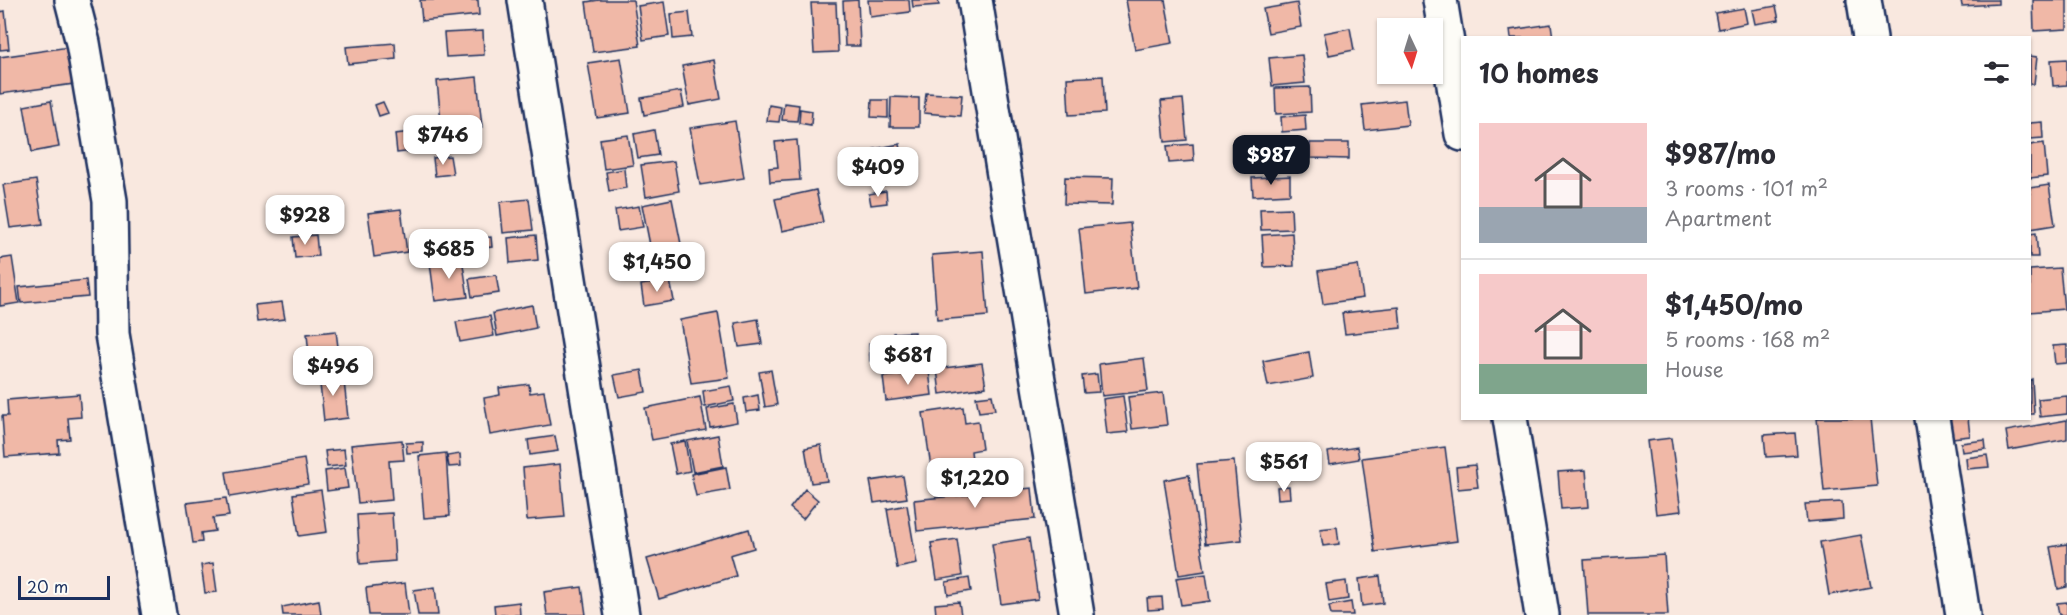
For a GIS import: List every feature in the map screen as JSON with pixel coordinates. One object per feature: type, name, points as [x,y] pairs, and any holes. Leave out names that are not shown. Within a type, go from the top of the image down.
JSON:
[{"type":"street","points":[[72,0],[83,43],[110,201],[112,334],[159,615]]},
{"type":"street","points":[[525,0],[622,615]]},
{"type":"street","points":[[975,0],[1077,615]]},
{"type":"street","points":[[1440,0],[1461,128]]},
{"type":"street","points":[[1864,0],[1870,36]]},
{"type":"street","points":[[1509,420],[1542,615]]},
{"type":"street","points":[[1932,420],[1964,615]]},
{"type":"building","points":[[420,0],[478,0],[479,15],[422,21]]},
{"type":"building","points":[[633,0],[640,46],[593,52],[586,2]]},
{"type":"building","points":[[858,0],[860,46],[845,46],[843,1]]},
{"type":"building","points":[[868,0],[909,0],[910,12],[870,17]]},
{"type":"building","points":[[912,0],[938,0],[939,5],[913,7]]},
{"type":"building","points":[[1126,0],[1165,0],[1173,43],[1135,50]]},
{"type":"building","points":[[1961,0],[1998,0],[1998,4],[1962,6]]},
{"type":"building","points":[[2033,0],[2067,0],[2067,29],[2034,31]]},
{"type":"building","points":[[664,2],[669,36],[643,40],[638,6]]},
{"type":"building","points":[[811,3],[836,3],[838,52],[814,53]]},
{"type":"building","points":[[1297,3],[1301,27],[1268,33],[1263,9]]},
{"type":"building","points":[[1776,6],[1779,20],[1755,24],[1752,10]]},
{"type":"building","points":[[1744,8],[1747,23],[1718,29],[1715,13]]},
{"type":"building","points":[[5,11],[9,49],[0,50],[0,12]]},
{"type":"building","points":[[689,12],[692,37],[673,39],[671,14]]},
{"type":"building","points":[[1551,24],[1553,36],[1511,36],[1510,30]]},
{"type":"building","points":[[1350,28],[1354,50],[1329,55],[1324,33]]},
{"type":"building","points":[[483,31],[484,55],[446,57],[444,33]]},
{"type":"building","points":[[395,43],[396,59],[348,64],[346,47]]},
{"type":"building","points":[[69,47],[74,84],[0,94],[0,57]]},
{"type":"building","points":[[1302,55],[1305,83],[1272,86],[1269,58]]},
{"type":"building","points":[[2031,56],[2037,57],[2034,84],[2031,84]]},
{"type":"building","points":[[621,58],[630,113],[597,118],[588,63]]},
{"type":"building","points":[[2067,59],[2067,85],[2053,86],[2051,60]]},
{"type":"building","points":[[714,60],[721,99],[689,105],[682,66]]},
{"type":"building","points":[[1103,76],[1105,113],[1069,115],[1067,78]]},
{"type":"building","points":[[477,77],[482,127],[442,131],[437,81]]},
{"type":"building","points":[[1310,87],[1311,112],[1276,114],[1275,88]]},
{"type":"building","points":[[681,91],[684,107],[644,115],[641,98]]},
{"type":"building","points":[[926,93],[962,95],[960,116],[924,113]]},
{"type":"building","points":[[891,97],[919,98],[919,127],[890,127]]},
{"type":"building","points":[[1183,99],[1187,140],[1165,142],[1161,101]]},
{"type":"building","points":[[872,100],[888,100],[888,118],[871,117]]},
{"type":"building","points":[[1405,100],[1408,125],[1365,130],[1362,105]]},
{"type":"building","points":[[51,101],[59,147],[32,152],[24,106]]},
{"type":"building","points":[[383,102],[388,113],[379,116],[375,105]]},
{"type":"building","points":[[784,103],[799,105],[797,121],[782,120]]},
{"type":"building","points":[[769,105],[781,107],[779,122],[767,121]]},
{"type":"building","points":[[800,109],[812,111],[811,125],[799,123]]},
{"type":"building","points":[[1305,115],[1306,130],[1282,132],[1281,117]]},
{"type":"building","points":[[735,121],[744,178],[700,185],[690,128]]},
{"type":"building","points":[[2042,122],[2043,138],[2031,139],[2031,123]]},
{"type":"building","points":[[654,130],[658,155],[638,158],[634,134]]},
{"type":"building","points":[[411,132],[413,151],[397,153],[395,134]]},
{"type":"building","points":[[628,135],[633,165],[604,169],[600,139]]},
{"type":"building","points":[[797,140],[800,180],[770,182],[769,168],[778,167],[775,142]]},
{"type":"building","points":[[1310,143],[1349,143],[1349,159],[1310,158]]},
{"type":"building","points":[[2044,143],[2047,176],[2031,178],[2031,145]]},
{"type":"building","points":[[900,144],[906,178],[881,182],[874,149]]},
{"type":"building","points":[[1193,144],[1194,161],[1169,163],[1167,146]]},
{"type":"building","points":[[450,156],[453,174],[435,176],[433,158]]},
{"type":"building","points":[[674,161],[679,191],[646,197],[641,165]]},
{"type":"building","points":[[624,169],[626,188],[609,191],[606,172]]},
{"type":"building","points":[[1290,176],[1290,194],[1253,196],[1252,178]]},
{"type":"building","points":[[1065,177],[1113,178],[1112,205],[1064,204]]},
{"type":"building","points":[[36,180],[43,224],[10,228],[3,185]]},
{"type":"building","points":[[2049,185],[2055,225],[2031,229],[2031,188]]},
{"type":"building","points":[[816,190],[823,222],[782,231],[775,199]]},
{"type":"building","points":[[886,191],[887,203],[871,205],[869,194]]},
{"type":"building","points":[[529,199],[533,230],[503,233],[500,202]]},
{"type":"building","points":[[672,199],[681,244],[651,250],[642,205]]},
{"type":"building","points":[[639,206],[643,227],[618,231],[615,210]]},
{"type":"building","points":[[1291,208],[1292,229],[1261,230],[1260,209]]},
{"type":"building","points":[[401,209],[407,252],[374,257],[368,213]]},
{"type":"building","points":[[1130,223],[1137,288],[1086,294],[1079,228]]},
{"type":"building","points":[[1292,233],[1294,266],[1264,267],[1262,235]]},
{"type":"building","points":[[2036,233],[2038,257],[2031,257],[2031,234]]},
{"type":"building","points":[[316,235],[318,256],[295,258],[293,237]]},
{"type":"building","points":[[536,235],[538,260],[510,263],[508,238]]},
{"type":"building","points":[[491,237],[492,247],[475,249],[474,239]]},
{"type":"building","points":[[983,251],[988,316],[937,320],[932,255]]},
{"type":"building","points":[[12,257],[19,303],[0,306],[0,259]]},
{"type":"building","points":[[462,258],[468,297],[435,301],[430,263]]},
{"type":"building","points":[[1358,265],[1363,298],[1323,304],[1318,271]]},
{"type":"building","points":[[2060,268],[2064,309],[2031,312],[2031,270]]},
{"type":"building","points":[[496,275],[499,293],[472,297],[469,279]]},
{"type":"building","points":[[86,280],[88,297],[21,303],[19,287]]},
{"type":"building","points":[[670,280],[674,301],[644,306],[641,285]]},
{"type":"building","points":[[282,302],[285,319],[257,322],[255,305]]},
{"type":"building","points":[[532,305],[536,328],[497,336],[493,313]]},
{"type":"building","points":[[1399,307],[1401,328],[1345,334],[1342,313]]},
{"type":"building","points":[[718,313],[729,378],[691,383],[680,320]]},
{"type":"building","points":[[490,316],[494,336],[460,342],[456,322]]},
{"type":"building","points":[[758,319],[762,344],[739,347],[735,323]]},
{"type":"building","points":[[336,331],[340,363],[310,367],[307,334]]},
{"type":"building","points":[[915,332],[916,359],[895,360],[893,333]]},
{"type":"building","points":[[886,343],[888,359],[870,361],[869,344]]},
{"type":"building","points":[[2067,345],[2067,363],[2055,364],[2053,346]]},
{"type":"building","points":[[1309,352],[1313,378],[1268,386],[1263,361]]},
{"type":"building","points":[[1144,358],[1148,391],[1102,396],[1099,364]]},
{"type":"building","points":[[982,363],[986,387],[940,394],[937,369]]},
{"type":"building","points":[[642,370],[646,392],[619,397],[614,375]]},
{"type":"building","points":[[771,370],[777,405],[765,407],[759,372]]},
{"type":"building","points":[[929,371],[932,395],[886,401],[883,377]]},
{"type":"building","points":[[343,372],[348,418],[324,421],[319,375]]},
{"type":"building","points":[[1097,374],[1099,392],[1084,393],[1082,376]]},
{"type":"building","points":[[2032,379],[2034,414],[2031,414]]},
{"type":"building","points":[[529,384],[530,393],[544,391],[550,425],[490,435],[484,398],[500,395],[499,388]]},
{"type":"building","points":[[731,386],[734,401],[705,407],[703,391]]},
{"type":"building","points":[[1163,393],[1167,425],[1132,429],[1128,397]]},
{"type":"building","points":[[79,394],[81,417],[68,418],[70,439],[58,440],[59,453],[5,457],[2,416],[8,416],[7,400]]},
{"type":"building","points":[[758,395],[760,410],[746,412],[744,398]]},
{"type":"building","points":[[992,395],[995,410],[979,412],[976,397]]},
{"type":"building","points":[[1123,396],[1128,432],[1107,434],[1103,399]]},
{"type":"building","points":[[2067,396],[2067,414],[2040,417],[2038,399]]},
{"type":"building","points":[[700,397],[706,430],[652,440],[645,408]]},
{"type":"building","points":[[734,404],[737,422],[710,427],[707,409]]},
{"type":"building","points":[[963,407],[965,423],[978,421],[982,449],[971,451],[973,468],[932,474],[923,413]]},
{"type":"building","points":[[1817,420],[1870,420],[1877,486],[1824,491]]},
{"type":"building","points":[[1950,420],[1968,420],[1970,436],[1952,438]]},
{"type":"building","points":[[2067,420],[2067,439],[2009,450],[2006,431]]},
{"type":"building","points":[[1795,433],[1797,455],[1766,457],[1764,435]]},
{"type":"building","points":[[718,435],[723,466],[693,472],[687,441]]},
{"type":"building","points":[[555,436],[558,451],[530,455],[528,440]]},
{"type":"building","points":[[1671,438],[1681,511],[1656,514],[1647,441]]},
{"type":"building","points":[[402,440],[404,460],[389,461],[392,500],[358,503],[351,445]]},
{"type":"building","points":[[1985,440],[1986,449],[1962,452],[1961,443]]},
{"type":"building","points":[[685,441],[690,471],[676,474],[670,444]]},
{"type":"building","points":[[423,442],[423,452],[407,453],[406,443]]},
{"type":"building","points":[[821,445],[827,481],[811,483],[805,448]]},
{"type":"building","points":[[1357,447],[1359,459],[1330,464],[1328,452]]},
{"type":"building","points":[[1445,447],[1457,541],[1375,552],[1362,458]]},
{"type":"building","points":[[344,449],[346,465],[327,467],[325,451]]},
{"type":"building","points":[[446,453],[450,516],[424,518],[419,456]]},
{"type":"building","points":[[460,454],[461,466],[449,467],[447,456]]},
{"type":"building","points":[[1987,455],[1989,467],[1967,469],[1966,458]]},
{"type":"building","points":[[304,459],[308,484],[230,497],[226,472]]},
{"type":"building","points":[[1234,461],[1242,540],[1205,544],[1197,464]]},
{"type":"building","points":[[560,464],[565,517],[527,520],[523,468]]},
{"type":"building","points":[[1475,465],[1478,487],[1458,489],[1456,467]]},
{"type":"building","points":[[726,467],[730,490],[696,496],[691,474]]},
{"type":"building","points":[[345,468],[348,488],[327,491],[325,471]]},
{"type":"building","points":[[1586,470],[1589,507],[1561,509],[1558,472]]},
{"type":"building","points":[[1189,475],[1205,571],[1179,575],[1164,480]]},
{"type":"building","points":[[903,476],[907,498],[874,503],[870,481]]},
{"type":"building","points":[[1289,486],[1290,498],[1278,499],[1277,487]]},
{"type":"building","points":[[1032,488],[1035,519],[917,531],[914,500]]},
{"type":"building","points":[[805,489],[818,500],[803,519],[790,508]]},
{"type":"building","points":[[321,490],[327,532],[299,536],[293,494]]},
{"type":"building","points":[[226,498],[229,516],[213,518],[215,531],[201,533],[202,542],[193,543],[187,503]]},
{"type":"building","points":[[1842,502],[1843,519],[1807,522],[1805,504]]},
{"type":"building","points":[[907,505],[917,564],[897,568],[887,509]]},
{"type":"building","points":[[392,513],[395,561],[360,564],[357,515]]},
{"type":"building","points":[[1337,527],[1339,544],[1323,546],[1320,529]]},
{"type":"building","points":[[749,529],[754,548],[730,555],[736,576],[659,599],[647,559]]},
{"type":"building","points":[[1861,535],[1871,587],[1829,595],[1820,542]]},
{"type":"building","points":[[1029,538],[1038,599],[1001,604],[992,544]]},
{"type":"building","points":[[957,539],[962,576],[937,580],[931,543]]},
{"type":"building","points":[[2067,544],[2067,587],[2058,589],[2050,547]]},
{"type":"building","points":[[1664,555],[1668,615],[1588,615],[1584,560]]},
{"type":"building","points":[[213,563],[217,592],[205,593],[201,565]]},
{"type":"building","points":[[1206,574],[1210,601],[1181,605],[1176,578]]},
{"type":"building","points":[[1380,576],[1383,603],[1362,606],[1359,579]]},
{"type":"building","points":[[969,578],[971,591],[948,595],[946,582]]},
{"type":"building","points":[[1346,581],[1348,599],[1329,602],[1326,584]]},
{"type":"building","points":[[405,583],[409,615],[369,615],[366,588]]},
{"type":"building","points":[[435,587],[438,615],[418,615],[414,590]]},
{"type":"building","points":[[582,587],[586,615],[547,615],[544,592]]},
{"type":"building","points":[[1162,597],[1163,609],[1148,610],[1147,598]]},
{"type":"building","points":[[319,600],[321,615],[283,615],[282,607]]},
{"type":"building","points":[[519,602],[520,615],[495,615],[494,605]]},
{"type":"building","points":[[959,602],[961,615],[936,615],[935,604]]},
{"type":"building","points":[[1351,602],[1353,615],[1331,615],[1329,606]]},
{"type":"building","points":[[2067,602],[2067,615],[2059,615],[2057,603]]}]
